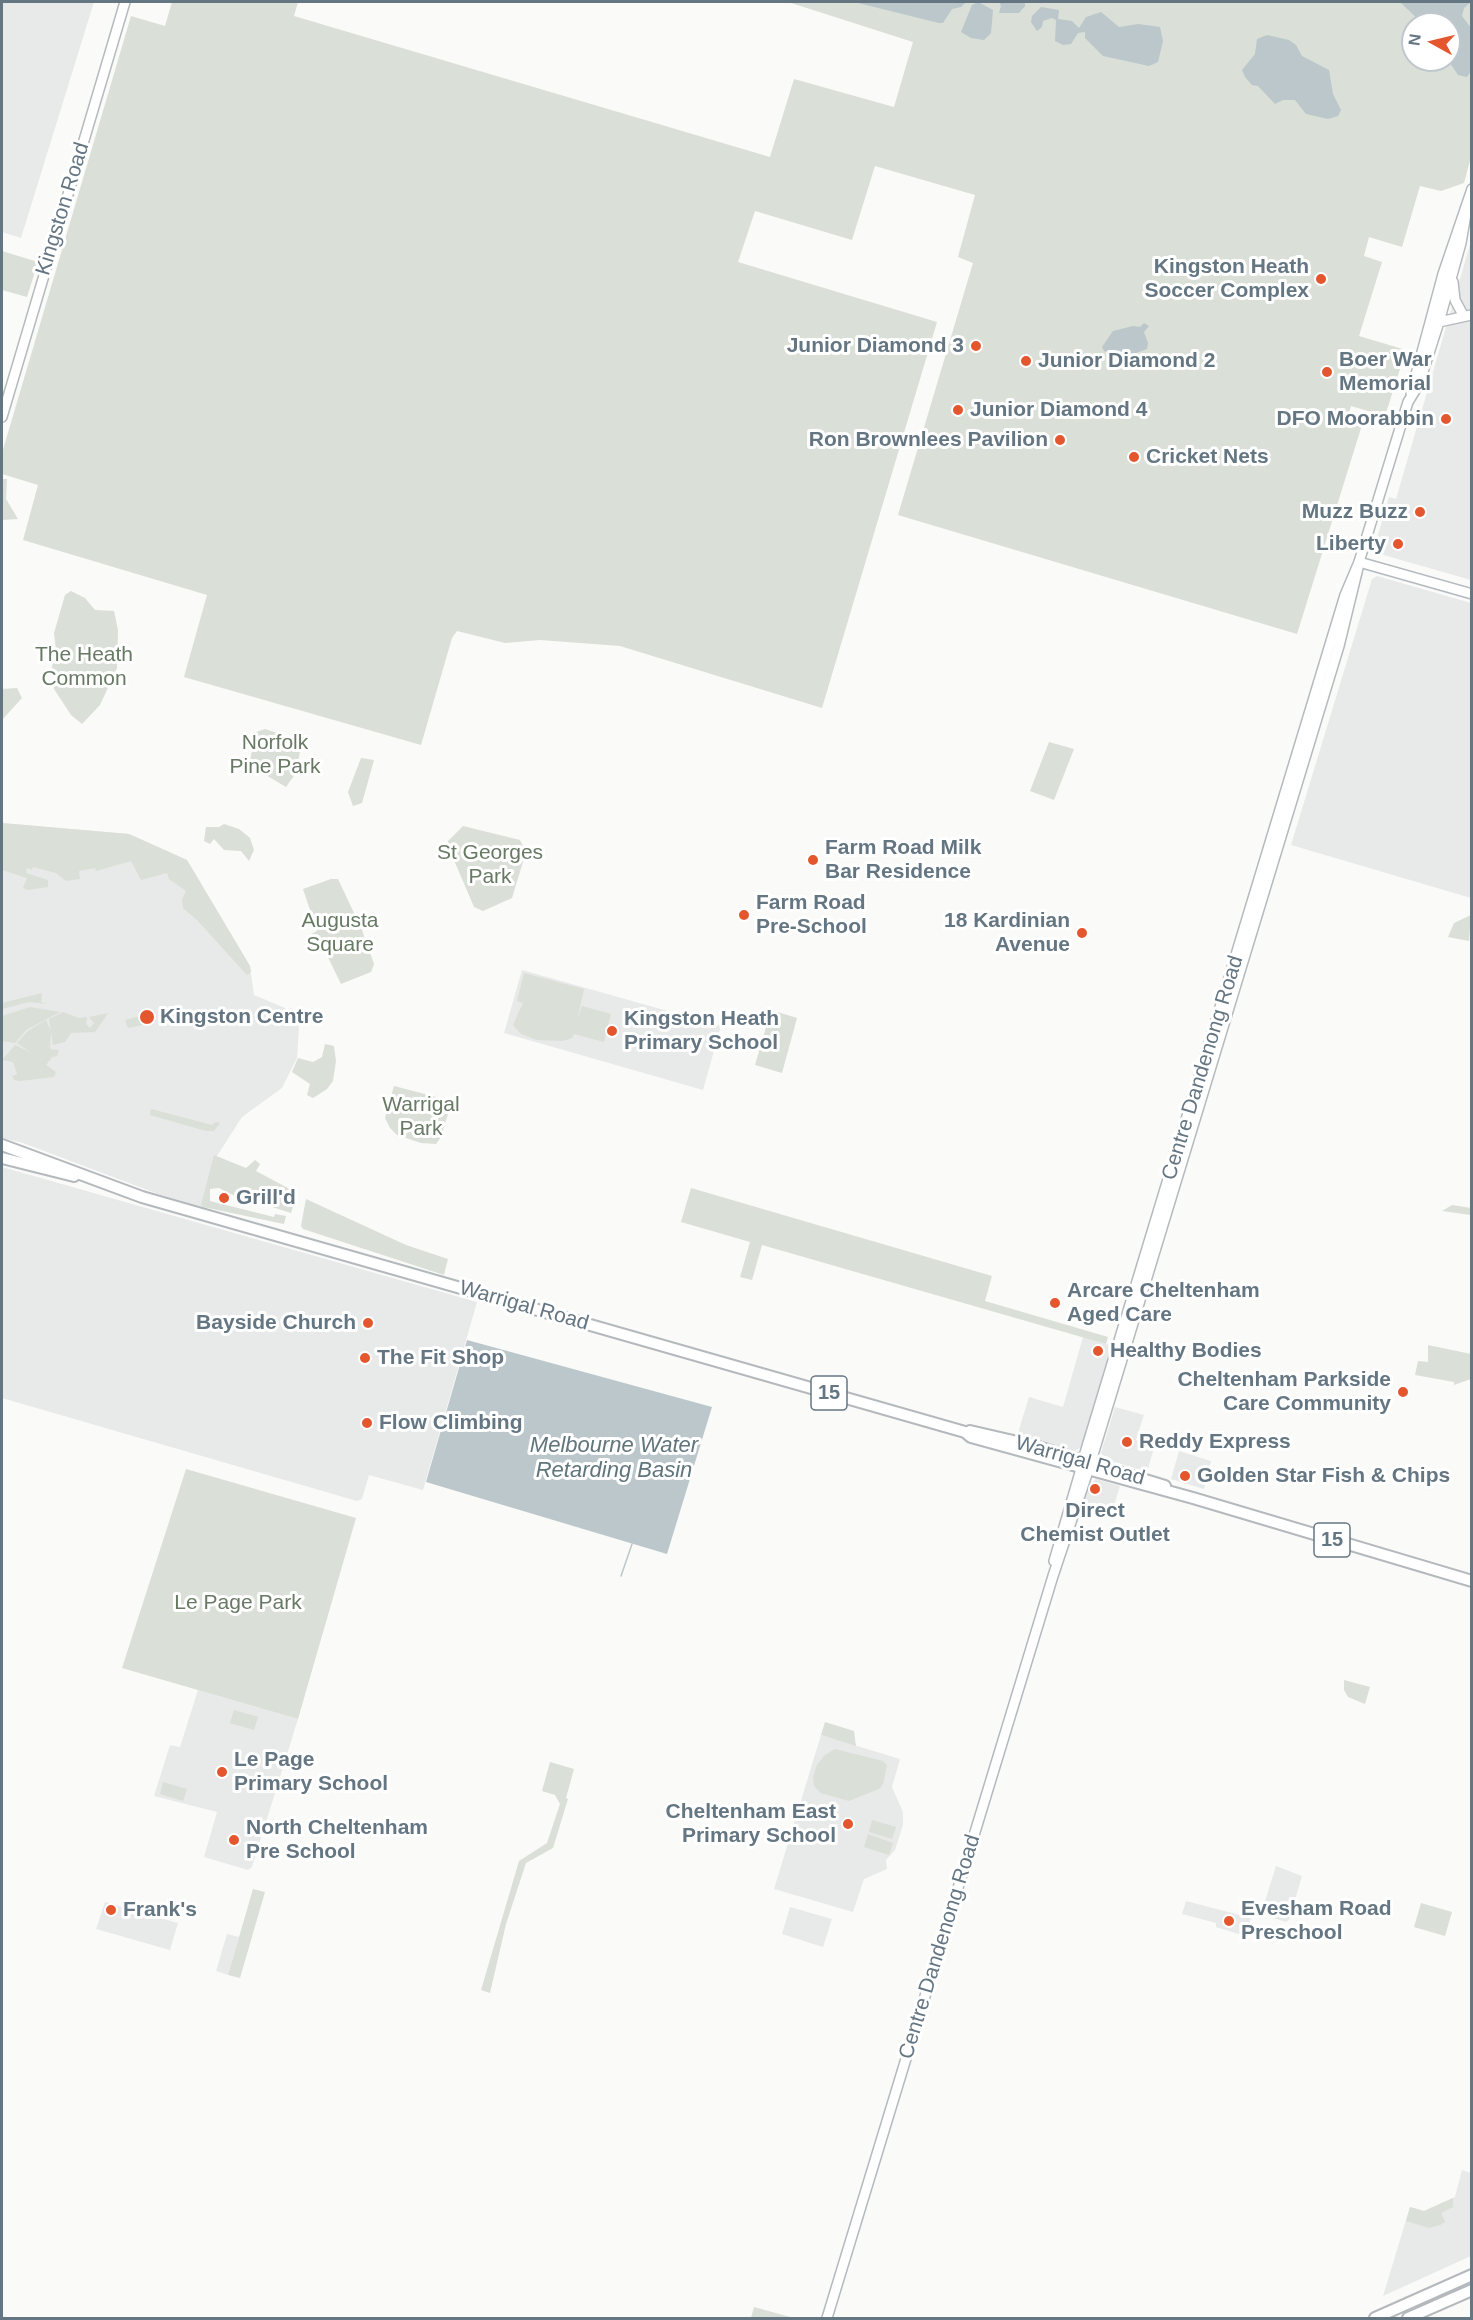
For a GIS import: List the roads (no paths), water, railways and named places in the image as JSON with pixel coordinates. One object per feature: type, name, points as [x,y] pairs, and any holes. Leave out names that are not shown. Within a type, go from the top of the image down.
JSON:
[{"type":"highway","name":"Warrigal Road","points":[[2,1145],[58,1164],[83,1177],[169,1205],[965,1432],[980,1432],[1085,1466],[1472,1581]]},
{"type":"highway","name":"Warrigal Road","points":[[2,1158],[55,1173],[83,1177]]},
{"type":"highway","points":[[1375,2319],[1472,2275]]},
{"type":"highway","points":[[1408,2319],[1472,2290]]},
{"type":"main road","name":"Kingston Road","points":[[2,417],[125,2]]},
{"type":"main road","name":"Centre Dandenong Road","points":[[827,2319],[1085,1466],[1339,646],[1357,581],[1359,562],[1411,395],[1412,382],[1460,217],[1472,189]]},
{"type":"main road","name":"Centre Dandenong Road","points":[[1411,395],[1419,384],[1439,322],[1467,218],[1468,202]]},
{"type":"main road","points":[[1439,322],[1466,314],[1455,300],[1453,274]]},
{"type":"main road","points":[[1359,562],[1472,594]]},
{"type":"water","points":[[854,2],[966,2],[961,7],[952,9],[943,23],[939,23]]},
{"type":"water","points":[[978,2],[993,10],[991,33],[984,40],[971,38],[961,32],[972,5]]},
{"type":"water","points":[[999,2],[1025,2],[1025,6],[1019,13],[999,13],[1001,6]]},
{"type":"water","points":[[1400,2],[1471,2],[1464,8],[1462,16],[1471,28],[1471,71],[1467,77],[1458,75],[1456,72],[1461,72],[1461,12],[1410,12]]},
{"type":"water","points":[[1041,7],[1059,10],[1058,19],[1072,21],[1079,28],[1086,17],[1101,12],[1119,27],[1138,24],[1160,27],[1163,41],[1158,62],[1149,66],[1103,56],[1085,38],[1085,32],[1078,33],[1071,44],[1063,45],[1055,41],[1056,20],[1052,18],[1043,21],[1042,27],[1037,31],[1031,22],[1032,16]]},
{"type":"water","points":[[1267,35],[1289,40],[1296,45],[1302,56],[1329,70],[1333,94],[1341,110],[1338,116],[1328,119],[1306,114],[1295,100],[1283,100],[1275,104],[1258,86],[1252,85],[1242,70],[1255,54],[1257,39]]},
{"type":"water","points":[[1144,323],[1149,326],[1144,332],[1148,343],[1147,349],[1136,353],[1136,364],[1133,366],[1125,359],[1104,351],[1102,347],[1113,331],[1133,326],[1140,327]]},
{"type":"water","name":"Melbourne Water Retarding Basin","points":[[467,1340],[712,1407],[667,1554],[426,1482]]},
{"type":"waterway","points":[[621,1576],[632,1544]]},
{"type":"place","name":"Kingston Heath Soccer Complex","points":[[1321,279]]},
{"type":"place","name":"Junior Diamond 3","points":[[976,346]]},
{"type":"place","name":"Junior Diamond 2","points":[[1026,361]]},
{"type":"place","name":"Boer War Memorial","points":[[1327,372]]},
{"type":"place","name":"Junior Diamond 4","points":[[958,410]]},
{"type":"place","name":"DFO Moorabbin","points":[[1446,419]]},
{"type":"place","name":"Ron Brownlees Pavilion","points":[[1060,440]]},
{"type":"place","name":"Cricket Nets","points":[[1134,457]]},
{"type":"place","name":"Muzz Buzz","points":[[1420,512]]},
{"type":"place","name":"Liberty","points":[[1398,544]]},
{"type":"place","name":"Farm Road Milk Bar Residence","points":[[813,860]]},
{"type":"place","name":"Farm Road Pre-School","points":[[744,915]]},
{"type":"place","name":"18 Kardinian Avenue","points":[[1082,933]]},
{"type":"place","name":"Kingston Centre","points":[[147,1017]]},
{"type":"place","name":"Kingston Heath Primary School","points":[[612,1031]]},
{"type":"place","name":"Grill'd","points":[[224,1198]]},
{"type":"place","name":"Arcare Cheltenham Aged Care","points":[[1055,1303]]},
{"type":"place","name":"Bayside Church","points":[[368,1323]]},
{"type":"place","name":"Healthy Bodies","points":[[1098,1351]]},
{"type":"place","name":"The Fit Shop","points":[[365,1358]]},
{"type":"place","name":"Cheltenham Parkside Care Community","points":[[1403,1392]]},
{"type":"place","name":"Flow Climbing","points":[[367,1423]]},
{"type":"place","name":"Reddy Express","points":[[1127,1442]]},
{"type":"place","name":"Golden Star Fish & Chips","points":[[1185,1476]]},
{"type":"place","name":"Direct Chemist Outlet","points":[[1095,1489]]},
{"type":"place","name":"Le Page Primary School","points":[[222,1772]]},
{"type":"place","name":"Cheltenham East Primary School","points":[[848,1824]]},
{"type":"place","name":"North Cheltenham Pre School","points":[[234,1840]]},
{"type":"place","name":"Frank's","points":[[111,1910]]},
{"type":"place","name":"Evesham Road Preschool","points":[[1229,1921]]},
{"type":"park label","name":"The Heath Common","points":[[84,667]]},
{"type":"park label","name":"Norfolk Pine Park","points":[[275,755]]},
{"type":"park label","name":"St Georges Park","points":[[490,865]]},
{"type":"park label","name":"Augusta Square","points":[[340,933]]},
{"type":"park label","name":"Warrigal Park","points":[[421,1117]]},
{"type":"park label","name":"Le Page Park","points":[[238,1603]]}]
